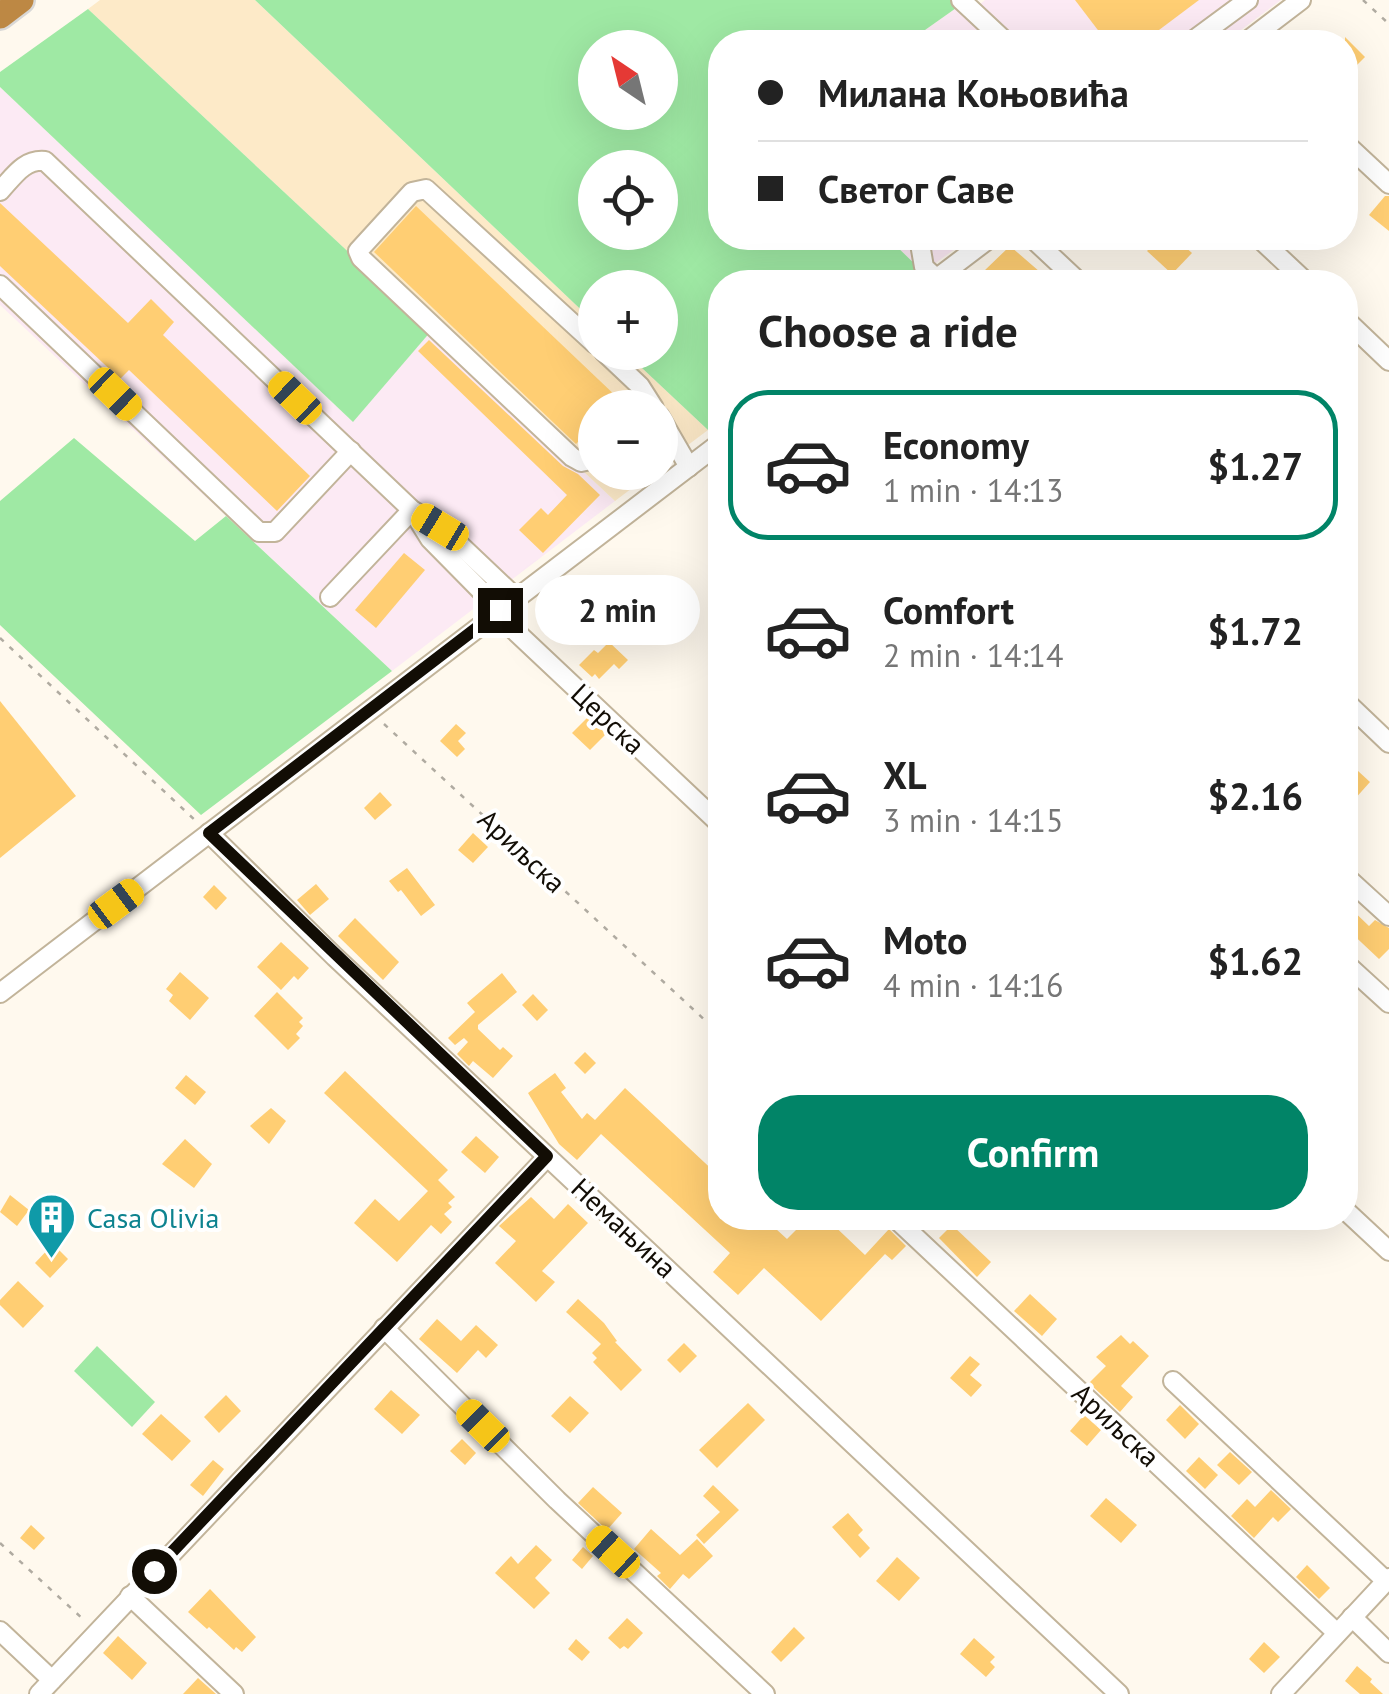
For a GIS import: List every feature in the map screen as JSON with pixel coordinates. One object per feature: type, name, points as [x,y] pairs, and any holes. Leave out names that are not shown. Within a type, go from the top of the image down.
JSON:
[{"type":"highway","points":[[0,16],[21,0]]},
{"type":"street","points":[[961,0],[993,30]]},
{"type":"street","points":[[1207,30],[1248,0]]},
{"type":"street","points":[[1262,30],[1301,0]]},
{"type":"street","points":[[1358,155],[1389,184]]},
{"type":"street","points":[[0,190],[24,166],[34,160],[45,161],[412,510],[440,527],[516,598]]},
{"type":"street","points":[[578,328],[426,189],[412,192],[358,251],[360,258],[578,460]]},
{"type":"street","points":[[948,270],[974,250]]},
{"type":"street","points":[[1045,250],[1066,270]]},
{"type":"street","points":[[1272,250],[1293,270]]},
{"type":"street","points":[[0,285],[259,532],[275,532],[351,451]]},
{"type":"street","points":[[1358,332],[1389,361]]},
{"type":"street","points":[[623,370],[643,390]]},
{"type":"street","points":[[678,449],[688,467]]},
{"type":"street","points":[[0,992],[708,453]]},
{"type":"street","points":[[330,597],[412,510]]},
{"type":"street","name":"Церска","points":[[412,510],[430,540],[498,612],[708,813]]},
{"type":"street","points":[[1358,713],[1389,743]]},
{"type":"street","name":"Немањина","points":[[209,833],[1119,1694]]},
{"type":"street","points":[[1358,888],[1389,916]]},
{"type":"street","points":[[1358,975],[1389,1003]]},
{"type":"street","points":[[0,1631],[45,1687],[547,1156]]},
{"type":"street","points":[[1358,1222],[1389,1251]]},
{"type":"street","name":"Ариљска","points":[[909,1230],[1337,1633]]},
{"type":"street","points":[[384,1328],[557,1500],[765,1694]]},
{"type":"street","points":[[1172,1381],[1387,1580],[1281,1694]]},
{"type":"street","points":[[130,1596],[234,1694]]},
{"type":"street","points":[[1352,1617],[1389,1652]]},
{"type":"path","points":[[1364,0],[1389,24]]},
{"type":"path","points":[[0,638],[209,833]]},
{"type":"path","name":"Ариљска","points":[[369,710],[708,1023]]},
{"type":"path","points":[[0,1543],[98,1632]]},
{"type":"shaded area","points":[[100,0],[255,0],[578,307],[578,370],[644,370],[665,390],[578,390],[578,466],[88,9]]},
{"type":"shaded area","points":[[985,0],[1281,0],[1241,30],[1006,30],[979,5]]},
{"type":"shaded area","points":[[959,6],[986,30],[925,30]]},
{"type":"shaded area","points":[[0,87],[352,421],[432,330],[578,466],[578,490],[603,490],[615,501],[392,671],[0,305]]},
{"type":"shaded area","points":[[900,250],[953,250],[926,270]]},
{"type":"shaded area","points":[[678,402],[708,430],[678,452]]},
{"type":"shaded area","points":[[603,490],[630,490],[615,501]]},
{"type":"green space","points":[[255,0],[953,0],[959,6],[925,30],[708,30],[708,250],[900,250],[921,270],[708,270],[708,430],[678,402],[678,390],[665,390],[644,370],[678,370],[678,270],[578,270],[578,307]]},
{"type":"green space","points":[[88,9],[432,330],[353,422],[0,87],[0,72]]},
{"type":"green space","points":[[74,438],[195,541],[226,516],[392,671],[201,815],[0,625],[0,501]]},
{"type":"green space","points":[[97,1346],[155,1402],[132,1427],[74,1371]]},
{"type":"building","points":[[1075,0],[1199,0],[1159,30],[1098,30]]},
{"type":"building","points":[[1389,196],[1389,231],[1369,215]]},
{"type":"building","points":[[0,203],[128,323],[151,299],[174,322],[163,335],[310,476],[277,511],[129,370],[120,379],[0,266]]},
{"type":"building","points":[[416,206],[578,360],[578,370],[588,370],[610,390],[578,390],[578,442],[576,444],[374,252]]},
{"type":"building","points":[[1006,250],[1015,250],[1038,270],[985,270]]},
{"type":"building","points":[[1147,251],[1192,253],[1176,270],[1168,270]]},
{"type":"building","points":[[429,340],[563,466],[578,474],[578,490],[595,490],[600,495],[543,553],[519,530],[541,508],[548,515],[567,495],[418,351]]},
{"type":"building","points":[[404,553],[425,570],[376,628],[355,610]]},
{"type":"building","points":[[574,597],[592,615],[573,634],[555,616]]},
{"type":"building","points":[[609,642],[628,660],[619,669],[614,664],[599,679],[595,674],[592,677],[579,665]]},
{"type":"building","points":[[0,701],[76,796],[0,858]]},
{"type":"building","points":[[588,717],[606,734],[590,750],[572,733]]},
{"type":"building","points":[[456,724],[466,733],[458,741],[465,749],[457,757],[440,741]]},
{"type":"building","points":[[1358,771],[1370,782],[1358,795]]},
{"type":"building","points":[[380,792],[392,805],[375,820],[364,808]]},
{"type":"building","points":[[473,833],[488,847],[473,863],[458,850]]},
{"type":"building","points":[[407,868],[435,905],[421,916],[389,881]]},
{"type":"building","points":[[316,884],[329,899],[310,915],[297,900]]},
{"type":"building","points":[[214,885],[227,898],[216,910],[203,897]]},
{"type":"building","points":[[1358,915],[1369,926],[1375,920],[1389,928],[1389,949],[1379,959],[1358,939]]},
{"type":"building","points":[[355,918],[399,962],[383,980],[338,936]]},
{"type":"building","points":[[281,942],[309,968],[281,990],[257,967]]},
{"type":"building","points":[[180,972],[209,998],[190,1020],[169,1001],[173,995],[166,989]]},
{"type":"building","points":[[502,973],[517,992],[478,1025],[500,1050],[503,1047],[513,1056],[493,1078],[473,1061],[469,1066],[457,1054],[468,1042],[464,1038],[455,1045],[448,1038],[475,1012],[467,1003]]},
{"type":"building","points":[[277,992],[303,1018],[299,1022],[303,1026],[296,1034],[300,1038],[288,1050],[254,1016]]},
{"type":"building","points":[[533,994],[548,1010],[537,1021],[522,1005]]},
{"type":"building","points":[[585,1052],[596,1063],[585,1074],[574,1063]]},
{"type":"building","points":[[345,1071],[448,1170],[438,1180],[455,1197],[444,1214],[452,1222],[441,1234],[431,1225],[397,1262],[354,1223],[375,1199],[399,1221],[428,1191],[324,1093]]},
{"type":"building","points":[[555,1073],[566,1088],[561,1092],[582,1119],[587,1113],[595,1120],[625,1088],[708,1166],[708,1230],[777,1230],[787,1239],[796,1230],[839,1230],[865,1255],[890,1230],[906,1246],[892,1260],[885,1254],[821,1321],[764,1268],[738,1295],[713,1272],[730,1253],[601,1134],[577,1160],[559,1144],[528,1093]]},
{"type":"building","points":[[186,1075],[206,1092],[195,1105],[175,1088]]},
{"type":"building","points":[[271,1108],[286,1121],[269,1144],[250,1126]]},
{"type":"building","points":[[476,1136],[499,1157],[485,1173],[461,1152]]},
{"type":"building","points":[[185,1139],[212,1164],[194,1188],[162,1164]]},
{"type":"building","points":[[10,1195],[29,1210],[17,1226],[0,1212]]},
{"type":"building","points":[[531,1197],[554,1219],[568,1204],[588,1223],[542,1271],[555,1282],[536,1302],[495,1263],[516,1241],[499,1226]]},
{"type":"building","points":[[947,1230],[957,1230],[991,1262],[977,1277],[939,1238]]},
{"type":"building","name":"Casa Olivia","points":[[53,1244],[68,1259],[50,1278],[35,1263]]},
{"type":"building","points":[[18,1281],[44,1306],[23,1328],[0,1305]]},
{"type":"building","points":[[1030,1294],[1057,1319],[1042,1336],[1014,1311]]},
{"type":"building","points":[[578,1299],[604,1323],[615,1342],[642,1370],[621,1391],[593,1362],[597,1358],[592,1353],[601,1344],[566,1312]]},
{"type":"building","points":[[437,1319],[461,1341],[476,1325],[498,1345],[486,1358],[478,1350],[457,1373],[419,1339]]},
{"type":"building","points":[[1121,1335],[1149,1356],[1121,1386],[1133,1397],[1120,1412],[1089,1383],[1106,1366],[1096,1357]]},
{"type":"building","points":[[684,1343],[697,1356],[680,1373],[667,1360]]},
{"type":"building","points":[[970,1356],[980,1364],[970,1375],[982,1385],[971,1397],[950,1378]]},
{"type":"building","points":[[391,1390],[420,1415],[402,1434],[374,1409]]},
{"type":"building","points":[[226,1395],[241,1411],[219,1433],[204,1417]]},
{"type":"building","points":[[570,1396],[589,1413],[570,1433],[551,1416]]},
{"type":"building","points":[[748,1403],[765,1420],[717,1468],[699,1450]]},
{"type":"building","points":[[1180,1405],[1199,1424],[1185,1439],[1166,1420]]},
{"type":"building","points":[[161,1414],[191,1441],[172,1461],[142,1434]]},
{"type":"building","points":[[1084,1415],[1101,1430],[1087,1446],[1070,1431]]},
{"type":"building","points":[[462,1439],[476,1453],[465,1465],[450,1451]]},
{"type":"building","points":[[1230,1452],[1252,1472],[1239,1485],[1217,1465]]},
{"type":"building","points":[[1199,1457],[1218,1475],[1205,1489],[1186,1471]]},
{"type":"building","points":[[213,1460],[224,1469],[203,1496],[190,1485]]},
{"type":"building","points":[[713,1485],[739,1510],[704,1544],[696,1535],[720,1512],[703,1496]]},
{"type":"building","points":[[593,1487],[622,1513],[607,1530],[578,1503]]},
{"type":"building","points":[[1271,1490],[1291,1509],[1278,1522],[1273,1517],[1254,1538],[1231,1516],[1247,1499],[1255,1507]]},
{"type":"building","points":[[1106,1498],[1137,1525],[1121,1543],[1090,1516]]},
{"type":"building","points":[[848,1513],[863,1530],[858,1535],[870,1548],[860,1558],[832,1527]]},
{"type":"building","points":[[31,1525],[45,1538],[34,1550],[20,1538]]},
{"type":"building","points":[[651,1529],[680,1555],[697,1539],[713,1556],[689,1579],[683,1574],[670,1589],[657,1576],[661,1573],[634,1549]]},
{"type":"building","points":[[536,1545],[552,1560],[535,1578],[550,1593],[534,1609],[495,1573],[511,1556],[518,1564]]},
{"type":"building","points":[[583,1547],[593,1556],[582,1569],[572,1560]]},
{"type":"building","points":[[897,1557],[920,1578],[899,1601],[876,1581]]},
{"type":"building","points":[[1307,1565],[1330,1588],[1319,1599],[1296,1577]]},
{"type":"building","points":[[210,1589],[256,1637],[242,1652],[236,1647],[234,1650],[188,1612]]},
{"type":"building","points":[[627,1618],[643,1633],[628,1649],[620,1649],[608,1638]]},
{"type":"building","points":[[794,1627],[805,1638],[781,1662],[771,1652]]},
{"type":"building","points":[[118,1636],[147,1663],[132,1680],[103,1653]]},
{"type":"building","points":[[974,1638],[995,1657],[990,1662],[995,1667],[986,1677],[960,1654]]},
{"type":"building","points":[[576,1639],[590,1652],[582,1661],[568,1649]]},
{"type":"building","points":[[1264,1642],[1280,1657],[1264,1673],[1249,1659]]},
{"type":"building","points":[[1357,1666],[1383,1694],[1360,1694],[1345,1681]]},
{"type":"building","points":[[198,1678],[216,1694],[183,1694]]},
{"type":"place","name":"Casa Olivia","points":[[52,1260]]},
{"type":"route","points":[[154,1571],[547,1156],[209,833],[500,610]]}]
